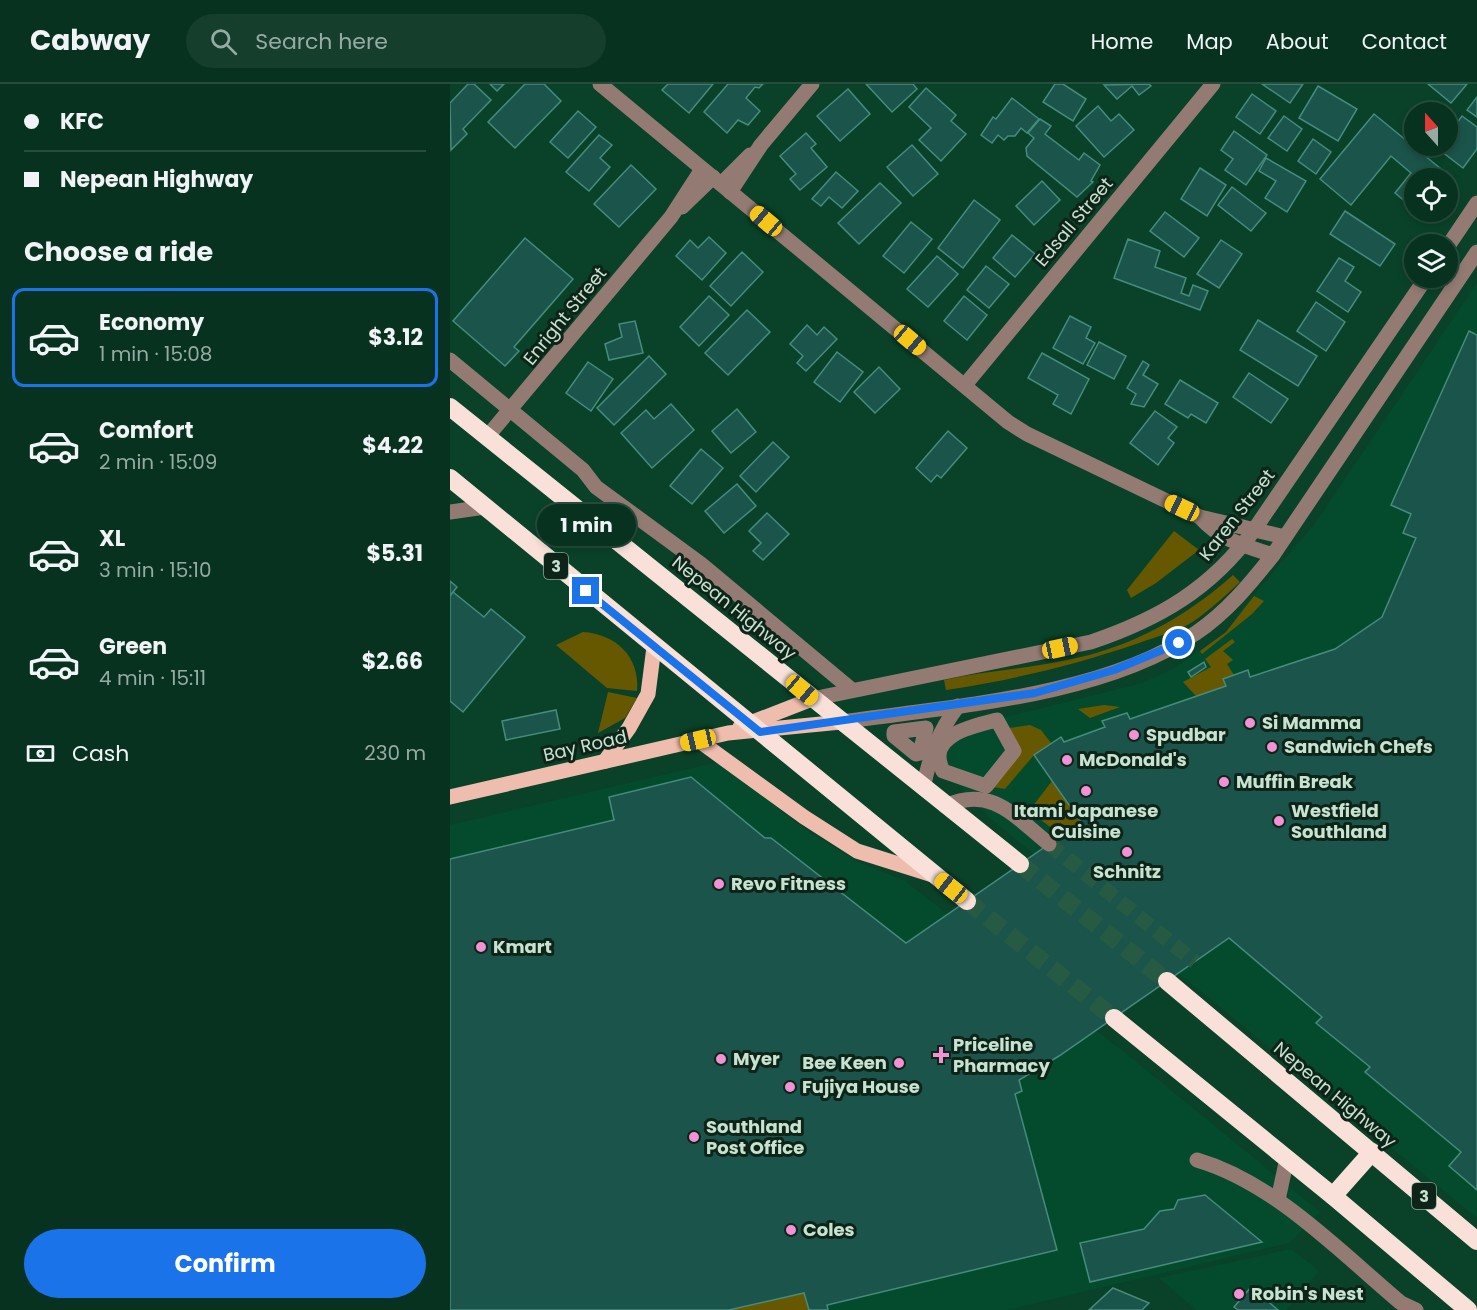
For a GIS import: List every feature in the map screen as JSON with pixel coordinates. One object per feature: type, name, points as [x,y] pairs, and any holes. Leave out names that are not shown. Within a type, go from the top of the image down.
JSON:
[{"type":"highway","name":"Nepean Highway","points":[[450,407],[1020,864]]},
{"type":"highway","name":"3","points":[[450,478],[934,876],[967,900]]},
{"type":"highway","name":"Nepean Highway","points":[[1167,981],[1477,1241]]},
{"type":"highway","points":[[1114,1018],[1333,1196],[1461,1309]]},
{"type":"highway","points":[[1333,1196],[1371,1152]]},
{"type":"main road","points":[[605,761],[629,728],[648,694],[654,646]]},
{"type":"main road","name":"Karen Street","points":[[754,728],[813,699]]},
{"type":"main road","name":"Bay Road","points":[[450,796],[754,728],[841,722]]},
{"type":"main road","points":[[698,740],[804,817],[857,851],[934,876]]},
{"type":"street","points":[[600,84],[1027,434],[1200,517],[1285,537]]},
{"type":"street","name":"Enright Street","points":[[487,437],[512,411],[671,217],[761,146],[812,84]]},
{"type":"street","name":"Edsall Street","points":[[965,385],[1214,84]]},
{"type":"street","points":[[1456,234],[1477,202]]},
{"type":"street","points":[[841,722],[958,706],[1071,685],[1137,662],[1179,643],[1226,610],[1273,555],[1477,252]]},
{"type":"street","name":"Karen Street","points":[[813,699],[987,661],[1043,652],[1118,633],[1192,594],[1228,563],[1243,546],[1419,288]]},
{"type":"street","points":[[450,360],[583,470],[596,487],[701,564],[852,690]]},
{"type":"street","points":[[600,525],[618,505]]},
{"type":"street","points":[[450,512],[485,507]]},
{"type":"street","points":[[1200,517],[1211,529],[1243,546],[1273,555]]},
{"type":"street","points":[[923,788],[934,745],[958,706]]},
{"type":"street","points":[[997,720],[1014,751],[986,786],[949,775],[943,771],[938,758],[939,750],[951,734],[997,720]]},
{"type":"street","points":[[945,806],[964,797],[984,798],[1007,811],[1049,844]]},
{"type":"street","points":[[1278,1200],[1287,1158]]},
{"type":"street","points":[[1197,1160],[1235,1173],[1278,1200],[1401,1303],[1416,1310]]},
{"type":"shaded area","points":[[1477,283],[1477,1218],[990,818],[949,775],[939,750],[978,724],[1142,683],[1173,669],[1226,632],[1243,607],[1314,525]]},
{"type":"shaded area","points":[[1174,531],[1199,550],[1156,583],[1131,598],[1127,590]]},
{"type":"shaded area","points":[[1233,575],[1240,582],[1200,617],[1174,631],[1067,665],[1020,677],[946,690],[944,680],[1036,666],[1113,648],[1156,629],[1176,617]]},
{"type":"shaded area","points":[[1254,596],[1264,601],[1252,614],[1202,654],[1200,651],[1226,632]]},
{"type":"shaded area","points":[[583,632],[605,637],[623,649],[630,657],[634,667],[637,691],[607,688],[556,645]]},
{"type":"shaded area","points":[[1232,639],[1235,642],[1223,651],[1233,660],[1227,664],[1234,675],[1223,679],[1226,686],[1196,696],[1183,682],[1211,667],[1205,659]]},
{"type":"shaded area","points":[[608,692],[637,698],[625,718],[598,733]]},
{"type":"shaded area","points":[[1104,705],[1120,707],[1090,718],[1078,709]]},
{"type":"shaded area","points":[[1030,725],[1041,730],[1051,743],[1034,755],[1005,789],[986,786],[1013,751],[1002,729]]},
{"type":"shaded area","points":[[718,762],[802,827],[858,862],[905,881],[1134,1060],[1320,1212],[1289,1243],[1007,1310],[809,1310],[803,1293],[729,1310],[450,1310],[450,825]]},
{"type":"shaded area","points":[[1052,781],[1081,822],[1061,835],[1029,811]]},
{"type":"shaded area","name":"Robin's Nest","points":[[1291,1249],[1319,1271],[1286,1310],[1196,1310],[1159,1278]]},
{"type":"shaded area","points":[[804,1293],[809,1310],[729,1310]]},
{"type":"building","points":[[468,84],[474,84],[491,100],[463,129],[467,134],[451,150],[450,103]]},
{"type":"building","points":[[490,84],[504,84],[497,91]]},
{"type":"building","points":[[525,84],[544,84],[561,101],[515,148],[488,122]]},
{"type":"building","points":[[668,84],[713,84],[689,113],[662,90]]},
{"type":"building","points":[[728,84],[763,84],[759,88],[755,87],[746,98],[760,111],[748,125],[738,120],[727,133],[704,112]]},
{"type":"building","points":[[866,84],[913,84],[917,89],[892,112]]},
{"type":"building","points":[[1055,84],[1063,84],[1086,99],[1073,121],[1043,102]]},
{"type":"building","points":[[1149,84],[1151,86],[1139,95],[1132,86],[1117,99],[1104,85]]},
{"type":"building","points":[[1262,84],[1303,84],[1290,103]]},
{"type":"building","points":[[1428,84],[1467,84],[1450,102]]},
{"type":"building","points":[[1318,86],[1357,109],[1338,141],[1299,118]]},
{"type":"building","points":[[926,88],[956,115],[951,121],[966,134],[941,161],[919,140],[931,128],[909,107]]},
{"type":"building","points":[[848,89],[870,114],[840,141],[817,116]]},
{"type":"building","points":[[1252,94],[1276,111],[1260,134],[1236,117]]},
{"type":"building","points":[[1477,97],[1477,117],[1467,110]]},
{"type":"building","points":[[1012,98],[1039,119],[1027,133],[1021,128],[1015,136],[1008,136],[1004,140],[998,135],[992,143],[981,135],[993,117],[996,119]]},
{"type":"building","points":[[1098,106],[1111,121],[1119,114],[1134,130],[1104,157],[1076,126]]},
{"type":"building","points":[[578,111],[596,127],[568,158],[550,142]]},
{"type":"building","points":[[1374,114],[1404,139],[1404,156],[1425,156],[1440,168],[1405,168],[1391,156],[1351,205],[1320,179]]},
{"type":"building","points":[[1284,116],[1302,129],[1287,151],[1268,138]]},
{"type":"building","points":[[1462,116],[1477,127],[1477,149],[1463,168],[1447,156],[1458,156],[1458,121]]},
{"type":"building","points":[[1040,119],[1051,126],[1045,134],[1079,160],[1084,153],[1100,165],[1091,181],[1093,182],[1077,197],[1027,156],[1026,148],[1034,138],[1028,133]]},
{"type":"building","points":[[1234,131],[1267,155],[1246,185],[1225,170],[1233,159],[1221,150]]},
{"type":"building","points":[[806,133],[816,144],[811,148],[827,167],[800,190],[790,179],[796,174],[780,156]]},
{"type":"building","points":[[599,135],[612,145],[600,158],[610,167],[589,191],[566,172]]},
{"type":"building","points":[[1313,139],[1331,152],[1316,174],[1298,161]]},
{"type":"building","points":[[912,145],[938,174],[913,196],[887,167]]},
{"type":"building","points":[[1266,158],[1306,181],[1287,212],[1265,198],[1276,181],[1259,171]]},
{"type":"building","points":[[631,165],[656,189],[619,227],[594,204]]},
{"type":"building","points":[[1200,168],[1226,185],[1207,216],[1181,199]]},
{"type":"building","points":[[836,172],[858,191],[842,208],[829,197],[821,206],[812,199]]},
{"type":"building","points":[[1042,181],[1060,200],[1034,225],[1016,206]]},
{"type":"building","points":[[1404,182],[1404,201],[1395,193]]},
{"type":"building","points":[[880,183],[901,203],[859,244],[838,223]]},
{"type":"building","points":[[1232,187],[1266,213],[1251,231],[1218,205]]},
{"type":"building","points":[[974,200],[1000,220],[963,268],[938,248]]},
{"type":"building","points":[[1345,211],[1395,244],[1380,266],[1330,234]]},
{"type":"building","points":[[1165,212],[1199,238],[1184,257],[1150,231]]},
{"type":"building","points":[[911,222],[932,239],[904,273],[883,256]]},
{"type":"building","points":[[1012,235],[1035,254],[1015,277],[993,258]]},
{"type":"building","points":[[709,237],[726,253],[702,280],[676,256],[690,240],[698,248]]},
{"type":"building","points":[[525,238],[573,279],[514,347],[519,351],[505,366],[453,321]]},
{"type":"building","points":[[1128,239],[1160,251],[1155,267],[1186,278],[1181,293],[1189,296],[1193,285],[1208,291],[1200,310],[1114,278]]},
{"type":"building","points":[[1221,240],[1242,254],[1219,288],[1197,274]]},
{"type":"building","points":[[742,252],[763,272],[731,306],[710,286]]},
{"type":"building","points":[[937,256],[958,274],[928,307],[907,289]]},
{"type":"building","points":[[1339,258],[1354,267],[1345,281],[1361,292],[1348,312],[1317,291]]},
{"type":"building","points":[[986,266],[1009,284],[989,308],[967,290]]},
{"type":"building","points":[[709,296],[729,315],[699,346],[680,327]]},
{"type":"building","points":[[964,296],[987,315],[967,340],[944,321]]},
{"type":"building","points":[[1316,302],[1345,322],[1326,351],[1297,331]]},
{"type":"building","points":[[747,310],[770,332],[728,375],[705,353]]},
{"type":"building","points":[[1070,316],[1091,327],[1086,338],[1095,343],[1083,364],[1053,348]]},
{"type":"building","points":[[1258,320],[1317,356],[1298,386],[1240,350]]},
{"type":"building","points":[[635,321],[643,353],[609,360],[605,344],[622,337],[619,324]]},
{"type":"building","points":[[807,325],[817,335],[824,327],[837,339],[806,371],[797,363],[803,356],[790,344]]},
{"type":"building","name":"Westfield Southland","points":[[1469,331],[1477,335],[1477,1190],[1449,1166],[1461,1152],[1365,1072],[1370,1067],[1316,1023],[1322,1017],[1229,938],[1059,1056],[1019,1080],[1022,1091],[1015,1094],[1057,1250],[827,1305],[828,1310],[809,1310],[804,1293],[729,1310],[450,1310],[450,859],[614,820],[609,797],[691,777],[765,838],[771,838],[906,943],[1081,822],[1034,755],[1061,737],[1064,742],[1105,727],[1102,721],[1127,713],[1130,719],[1226,686],[1223,679],[1248,670],[1250,677],[1335,649],[1382,617],[1416,538],[1403,533],[1411,514],[1391,505]]},
{"type":"building","points":[[1099,342],[1126,356],[1114,379],[1087,365]]},
{"type":"building","points":[[837,352],[863,372],[840,402],[814,382]]},
{"type":"building","points":[[1042,353],[1089,379],[1071,414],[1053,404],[1058,395],[1028,378]]},
{"type":"building","points":[[649,356],[666,374],[614,425],[597,408]]},
{"type":"building","points":[[1143,361],[1149,365],[1143,375],[1158,384],[1144,407],[1131,404],[1136,394],[1127,388]]},
{"type":"building","points":[[588,362],[613,379],[591,411],[566,393]]},
{"type":"building","points":[[879,367],[900,389],[875,413],[854,392]]},
{"type":"building","points":[[1249,373],[1288,399],[1271,423],[1233,397]]},
{"type":"building","points":[[1180,380],[1218,403],[1206,423],[1191,414],[1188,418],[1165,404]]},
{"type":"building","points":[[671,404],[694,430],[652,468],[621,433],[646,410],[654,419]]},
{"type":"building","points":[[737,409],[756,432],[731,453],[712,431]]},
{"type":"building","points":[[1155,411],[1177,427],[1168,438],[1174,443],[1158,465],[1130,443]]},
{"type":"building","points":[[948,431],[967,448],[941,478],[937,475],[931,482],[916,468]]},
{"type":"building","points":[[773,442],[789,457],[756,492],[740,476]]},
{"type":"building","points":[[701,449],[723,468],[692,504],[670,486]]},
{"type":"building","points":[[737,484],[756,506],[724,533],[705,511]]},
{"type":"building","points":[[767,513],[789,534],[763,560],[753,551],[761,543],[749,531]]},
{"type":"building","points":[[450,581],[457,587],[450,596]]},
{"type":"building","points":[[453,592],[484,617],[491,609],[525,637],[463,712],[450,701],[450,596]]},
{"type":"building","points":[[1204,662],[1206,667],[1191,677],[1188,672]]},
{"type":"building","points":[[556,710],[560,729],[506,740],[502,721]]},
{"type":"building","points":[[1205,1195],[1262,1242],[1090,1282],[1080,1243],[1144,1229],[1160,1211],[1174,1209],[1178,1200]]},
{"type":"building","points":[[1251,1287],[1278,1310],[1238,1310],[1234,1307]]},
{"type":"building","points":[[1113,1288],[1149,1303],[1142,1310],[1089,1310]]},
{"type":"tunnel","points":[[1049,844],[1195,962]]},
{"type":"tunnel","points":[[1020,864],[1167,981]]},
{"type":"tunnel","points":[[967,901],[1114,1018]]},
{"type":"place","name":"Si Mamma","points":[[1250,723]]},
{"type":"place","name":"Spudbar","points":[[1134,735]]},
{"type":"place","name":"Sandwich Chefs","points":[[1272,747]]},
{"type":"place","name":"McDonald's","points":[[1067,760]]},
{"type":"place","name":"Muffin Break","points":[[1224,782]]},
{"type":"place","name":"Itami Japanese Cuisine","points":[[1086,791]]},
{"type":"place","name":"Westfield Southland","points":[[1279,821]]},
{"type":"place","name":"Schnitz","points":[[1127,852]]},
{"type":"place","name":"Revo Fitness","points":[[719,884]]},
{"type":"place","name":"Kmart","points":[[481,947]]},
{"type":"place","name":"Priceline Pharmacy","points":[[941,1055]]},
{"type":"place","name":"Myer","points":[[721,1059]]},
{"type":"place","name":"Bee Keen","points":[[899,1063]]},
{"type":"place","name":"Fujiya House","points":[[790,1087]]},
{"type":"place","name":"Southland Post Office","points":[[694,1137]]},
{"type":"place","name":"Coles","points":[[791,1230]]},
{"type":"place","name":"Robin's Nest","points":[[1239,1294]]},
{"type":"route","points":[[586,591],[760,732],[1008,699],[1071,685],[1137,662],[1179,643]]}]
